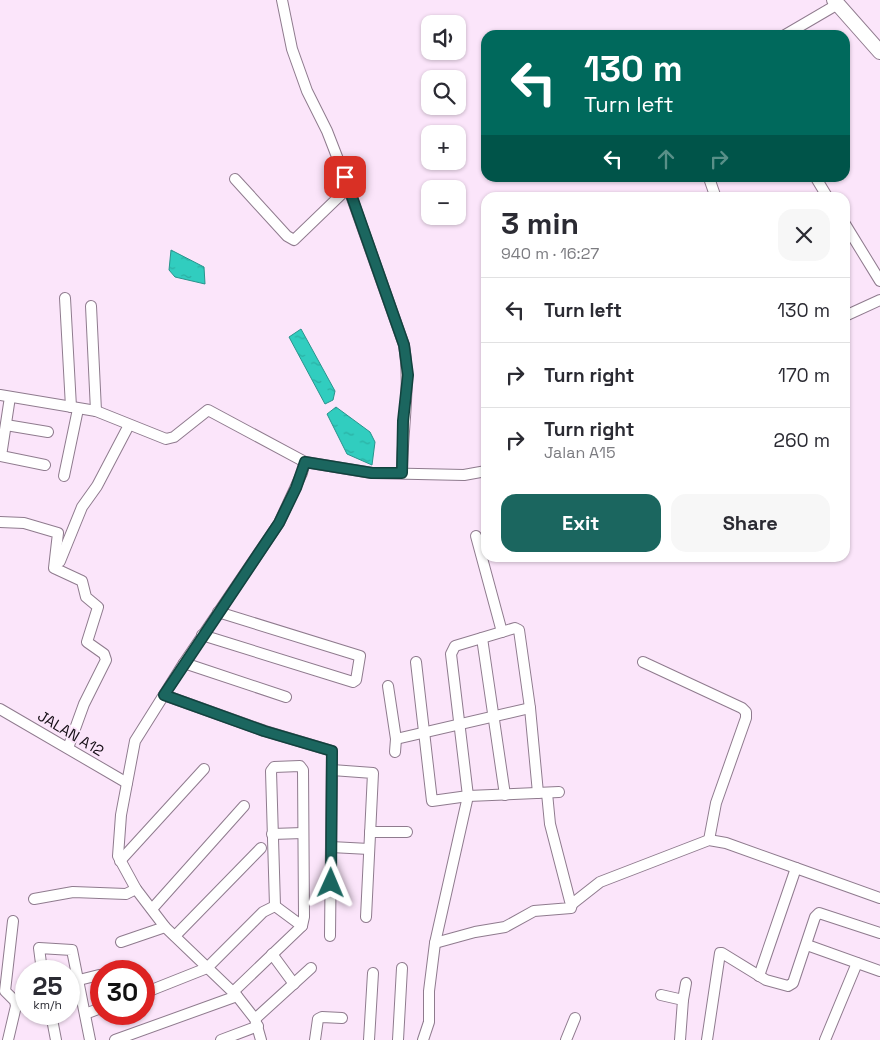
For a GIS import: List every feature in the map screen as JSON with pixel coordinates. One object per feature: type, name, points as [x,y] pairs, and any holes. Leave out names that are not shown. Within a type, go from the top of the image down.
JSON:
[{"type":"highway","points":[[836,2],[880,52]]},
{"type":"street","points":[[282,0],[292,49],[307,91],[327,131],[349,187],[405,353],[408,375],[403,421],[402,473]]},
{"type":"street","points":[[794,30],[836,2]]},
{"type":"street","points":[[235,179],[287,236],[294,240],[349,187]]},
{"type":"street","points":[[850,232],[880,281]]},
{"type":"street","points":[[64,298],[74,408],[64,476]]},
{"type":"street","points":[[850,314],[880,300]]},
{"type":"street","points":[[90,306],[96,412]]},
{"type":"street","points":[[45,465],[1,456],[6,425],[5,396],[96,412],[158,437],[170,439],[208,410],[305,462],[372,473],[464,475],[481,472]]},
{"type":"street","points":[[6,425],[48,432]]},
{"type":"street","points":[[56,560],[60,561],[64,554],[82,507],[97,486],[129,425]]},
{"type":"street","points":[[261,1040],[256,1023],[235,994],[165,927],[136,889],[120,861],[121,815],[135,741],[184,662],[279,523],[299,481],[305,462]]},
{"type":"street","points":[[0,522],[24,523],[58,533],[55,569],[82,581],[86,597],[98,607],[87,642],[104,654],[106,660],[84,704],[68,748]]},
{"type":"street","points":[[476,536],[481,554]]},
{"type":"street","points":[[483,562],[502,632]]},
{"type":"street","points":[[202,635],[353,682],[356,680],[360,656],[218,612]]},
{"type":"street","points":[[423,1040],[429,1022],[429,991],[435,943],[468,796],[451,650],[455,646],[515,628],[519,630],[542,793],[572,904]]},
{"type":"street","points":[[482,638],[505,795]]},
{"type":"street","points":[[184,662],[286,697]]},
{"type":"street","points":[[416,662],[431,800],[468,796],[559,792]]},
{"type":"street","points":[[643,662],[746,712],[716,803],[709,840]]},
{"type":"street","points":[[388,686],[396,739],[395,752]]},
{"type":"street","points":[[164,695],[264,731],[332,751],[330,936]]},
{"type":"street","name":"JALAN A12","points":[[0,708],[127,783]]},
{"type":"street","points":[[396,739],[530,708]]},
{"type":"street","points":[[115,1040],[235,994],[272,954],[302,926],[304,918],[303,770],[300,766],[274,767],[272,772],[275,906]]},
{"type":"street","points":[[120,861],[204,769]]},
{"type":"street","points":[[332,770],[373,773],[366,916]]},
{"type":"street","points":[[152,909],[244,806]]},
{"type":"street","points":[[370,832],[407,832]]},
{"type":"street","points":[[272,834],[303,833]]},
{"type":"street","points":[[435,943],[506,927],[534,911],[570,909],[572,904],[600,882],[709,840],[726,843],[880,898]]},
{"type":"street","points":[[331,847],[369,849]]},
{"type":"street","points":[[175,936],[260,848]]},
{"type":"street","points":[[759,976],[796,868]]},
{"type":"street","points":[[34,899],[73,892],[126,894],[136,889]]},
{"type":"street","points":[[275,906],[302,926]]},
{"type":"street","points":[[155,989],[207,968],[263,912],[275,906]]},
{"type":"street","points":[[707,1040],[718,955],[722,952],[766,980],[791,985],[807,945],[815,917],[819,914],[880,933]]},
{"type":"street","points":[[8,1040],[16,1006],[15,1001],[5,991],[13,921]]},
{"type":"street","points":[[121,942],[165,927]]},
{"type":"street","points":[[807,945],[880,971]]},
{"type":"street","points":[[41,960],[39,948],[72,950],[74,960]]},
{"type":"street","points":[[272,954],[294,984]]},
{"type":"street","points":[[825,1040],[857,963]]},
{"type":"street","points":[[220,1040],[256,1023],[311,968]]},
{"type":"street","points":[[398,1040],[402,968]]},
{"type":"street","points":[[369,1040],[373,973]]},
{"type":"street","points":[[680,1040],[686,983]]},
{"type":"street","points":[[80,986],[90,1040]]},
{"type":"street","points":[[661,995],[683,1000]]},
{"type":"street","points":[[85,1014],[90,1012]]},
{"type":"street","points":[[315,1040],[318,1020],[322,1017],[342,1018]]},
{"type":"street","points":[[566,1040],[575,1018]]},
{"type":"street","points":[[53,1025],[56,1040]]},
{"type":"water","points":[[171,250],[204,267],[205,284],[175,277],[169,270]]},
{"type":"water","points":[[301,329],[335,391],[333,400],[325,404],[289,337]]},
{"type":"water","points":[[336,407],[370,432],[375,442],[372,465],[347,454],[327,414]]},
{"type":"route","points":[[331,883],[332,751],[264,731],[164,695],[279,523],[302,474],[305,462],[372,473],[402,473],[403,421],[408,375],[404,345],[345,177]]}]
